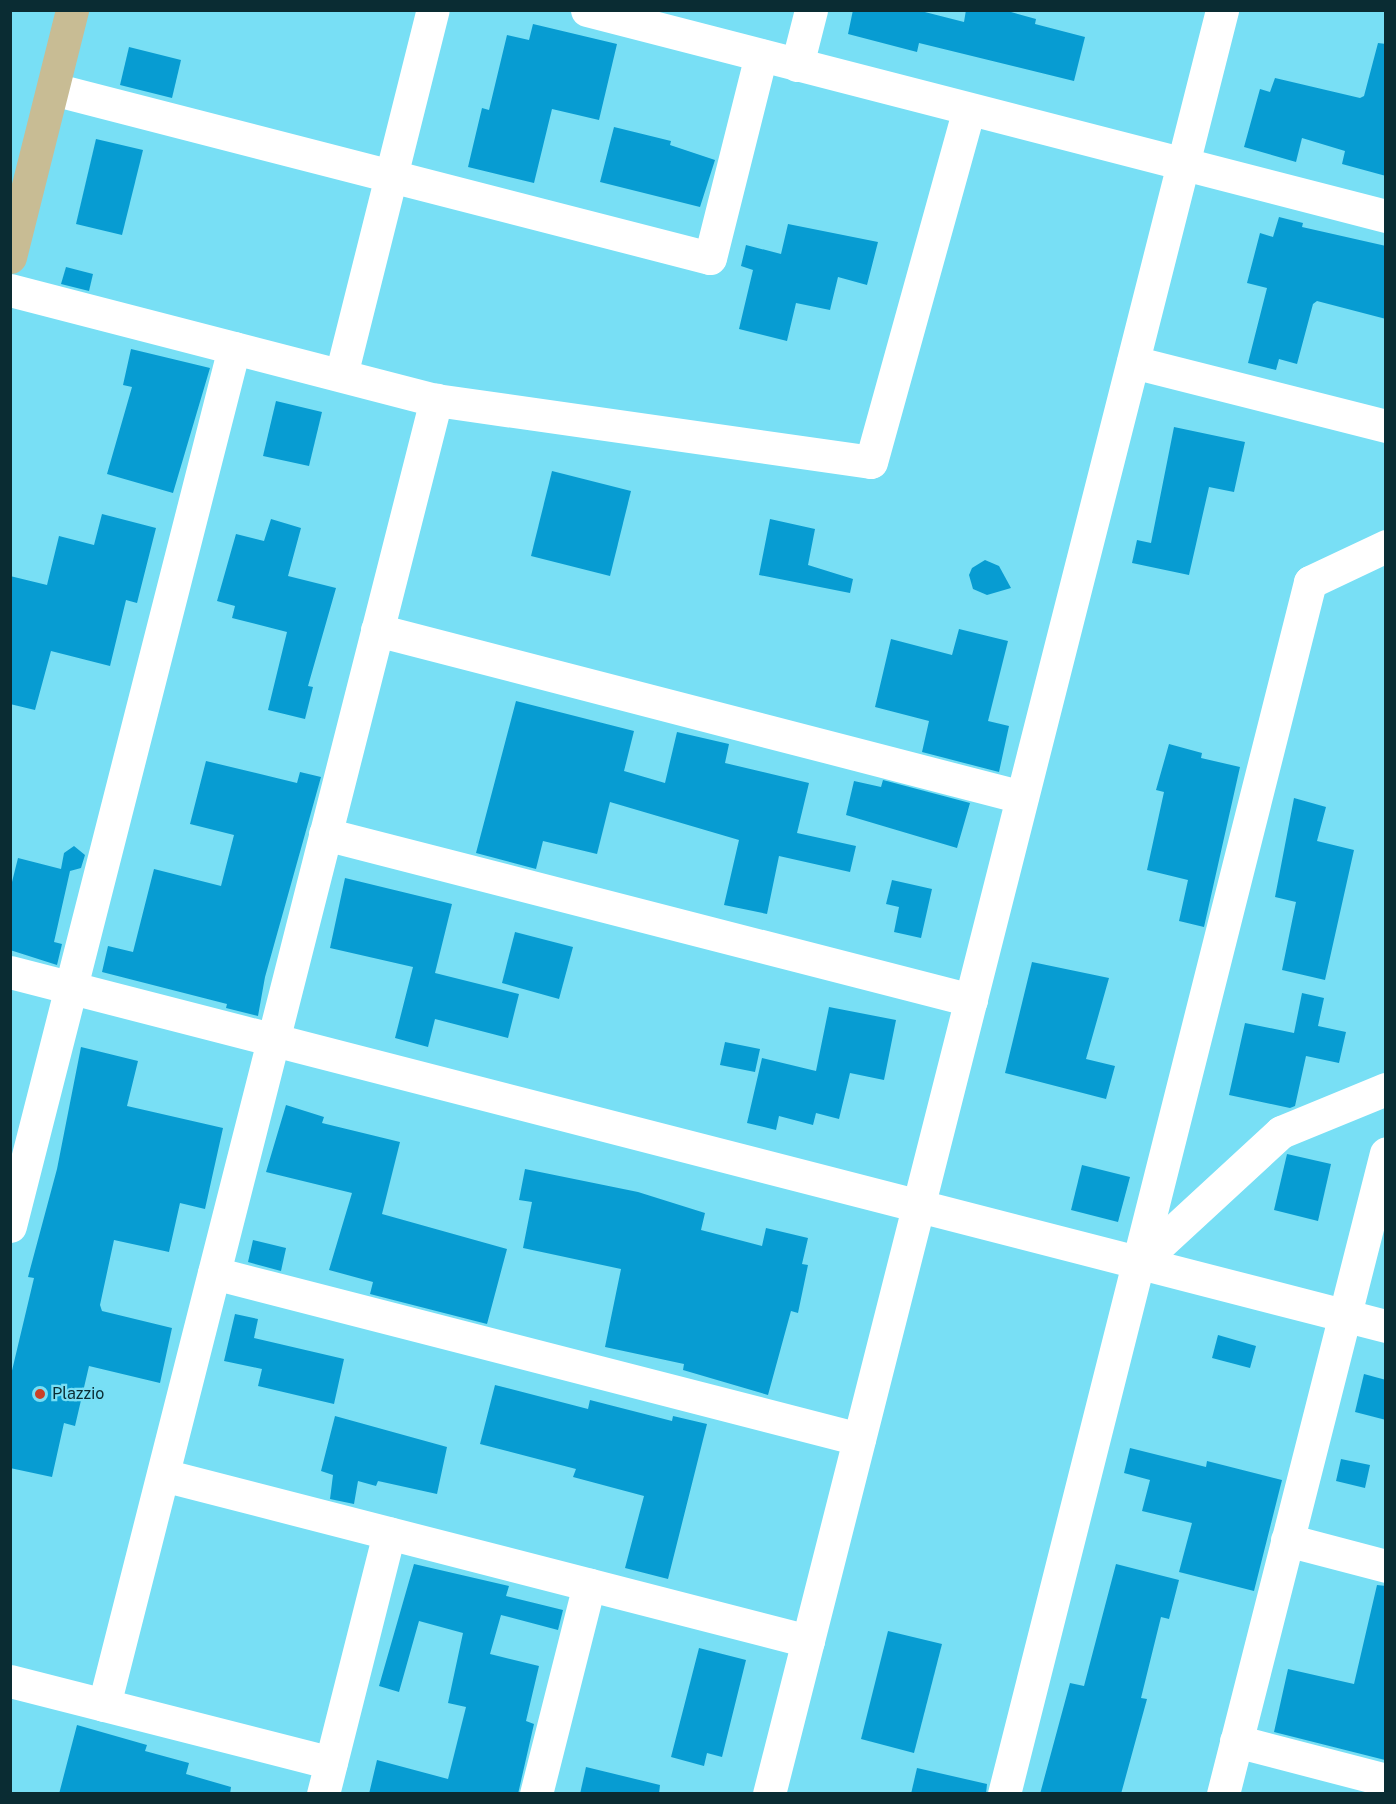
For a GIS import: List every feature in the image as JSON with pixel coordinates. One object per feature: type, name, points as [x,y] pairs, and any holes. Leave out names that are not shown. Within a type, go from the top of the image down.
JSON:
[{"type":"main road","points":[[10,257],[72,10]]},
{"type":"street","points":[[340,375],[433,10]]},
{"type":"street","points":[[587,10],[1386,216]]},
{"type":"street","points":[[797,65],[811,10]]},
{"type":"street","points":[[769,1794],[1222,10]]},
{"type":"street","points":[[53,89],[710,258],[762,55]]},
{"type":"street","points":[[10,290],[436,400],[871,462],[969,109]]},
{"type":"street","points":[[10,1226],[234,348]]},
{"type":"street","points":[[1133,362],[1386,426]]},
{"type":"street","points":[[104,1705],[436,400]]},
{"type":"street","points":[[1004,1794],[1310,582],[1386,546]]},
{"type":"street","points":[[377,630],[1023,796]]},
{"type":"street","points":[[325,834],[971,1000]]},
{"type":"street","points":[[10,972],[1386,1326]]},
{"type":"street","points":[[1139,1263],[1281,1132],[1386,1089]]},
{"type":"street","points":[[1223,1794],[1386,1153]]},
{"type":"street","points":[[214,1273],[859,1439]]},
{"type":"street","points":[[162,1475],[808,1641]]},
{"type":"street","points":[[10,1681],[104,1705],[327,1778],[389,1533]]},
{"type":"street","points":[[1287,1540],[1386,1566]]},
{"type":"street","points":[[536,1794],[589,1585]]},
{"type":"street","points":[[1236,1742],[1386,1780]]},
{"type":"building","points":[[853,10],[917,10],[964,22],[966,10],[1004,10],[1036,19],[1035,24],[1085,37],[1074,81],[919,43],[917,52],[848,34]]},
{"type":"building","points":[[533,24],[617,44],[599,120],[552,109],[534,183],[468,167],[482,108],[489,110],[507,35],[529,40]]},
{"type":"building","points":[[1378,43],[1386,44],[1386,176],[1342,164],[1345,151],[1302,138],[1296,162],[1244,147],[1260,89],[1270,92],[1275,78],[1360,98],[1364,96]]},
{"type":"building","points":[[129,47],[181,60],[172,98],[120,85]]},
{"type":"building","points":[[614,127],[671,141],[670,145],[715,160],[700,207],[600,182]]},
{"type":"building","points":[[96,139],[143,150],[122,235],[76,224]]},
{"type":"building","points":[[1279,217],[1303,223],[1302,227],[1386,246],[1386,319],[1317,301],[1313,304],[1297,364],[1279,359],[1276,370],[1248,363],[1267,288],[1247,283],[1260,233],[1273,237]]},
{"type":"building","points":[[788,224],[878,242],[867,285],[838,277],[830,310],[796,303],[787,341],[739,329],[753,270],[741,266],[746,245],[781,254]]},
{"type":"building","points":[[66,267],[93,274],[89,291],[61,284]]},
{"type":"building","points":[[131,349],[210,368],[173,493],[107,474],[132,387],[123,385]]},
{"type":"building","points":[[276,401],[322,412],[309,466],[263,456]]},
{"type":"building","points":[[1174,427],[1245,442],[1234,492],[1209,487],[1189,575],[1132,563],[1137,540],[1151,543]]},
{"type":"building","points":[[552,471],[631,491],[610,576],[531,556]]},
{"type":"building","points":[[102,514],[156,528],[137,603],[126,600],[110,666],[51,651],[35,710],[10,704],[10,576],[47,585],[59,536],[94,545]]},
{"type":"building","points":[[271,519],[301,528],[288,576],[336,588],[308,686],[313,687],[305,719],[268,710],[287,632],[232,618],[235,606],[217,601],[236,534],[264,541]]},
{"type":"building","points":[[770,519],[815,529],[808,565],[853,579],[850,593],[759,575]]},
{"type":"building","points":[[985,560],[999,566],[1011,588],[987,595],[973,589],[969,575],[972,568]]},
{"type":"building","points":[[959,629],[1008,641],[988,721],[1009,726],[999,772],[922,752],[929,721],[875,707],[891,639],[952,655]]},
{"type":"building","points":[[516,701],[634,731],[624,771],[665,783],[677,732],[729,744],[725,763],[809,783],[797,833],[856,846],[850,872],[779,856],[767,914],[724,905],[739,840],[610,802],[597,854],[543,841],[536,869],[476,853]]},
{"type":"building","points":[[1169,744],[1202,753],[1201,758],[1240,767],[1204,927],[1179,921],[1188,880],[1147,870],[1164,792],[1156,790]]},
{"type":"building","points":[[206,761],[297,783],[300,772],[321,777],[265,977],[258,1016],[226,1008],[227,1004],[102,972],[108,946],[133,952],[154,869],[221,886],[234,835],[190,824]]},
{"type":"building","points":[[883,780],[970,803],[957,848],[846,815],[854,781],[881,787]]},
{"type":"building","points":[[1294,798],[1326,807],[1317,841],[1354,850],[1325,980],[1282,970],[1296,902],[1275,897]]},
{"type":"building","points":[[74,846],[85,855],[81,868],[70,871],[54,942],[62,944],[57,965],[10,950],[10,890],[18,858],[61,869],[64,853]]},
{"type":"building","points":[[345,878],[452,904],[435,973],[519,994],[508,1038],[435,1019],[428,1047],[395,1038],[413,967],[330,948]]},
{"type":"building","points":[[892,880],[932,889],[921,938],[894,932],[899,907],[886,904]]},
{"type":"building","points":[[515,932],[573,947],[559,999],[502,983]]},
{"type":"building","points":[[1032,962],[1109,978],[1086,1059],[1115,1066],[1106,1099],[1005,1073]]},
{"type":"building","points":[[1302,993],[1324,998],[1318,1026],[1346,1032],[1339,1063],[1306,1056],[1295,1106],[1290,1108],[1229,1095],[1245,1023],[1294,1033]]},
{"type":"building","points":[[829,1007],[896,1020],[884,1080],[850,1073],[839,1119],[816,1113],[813,1125],[779,1116],[776,1130],[747,1123],[762,1058],[816,1071]]},
{"type":"building","points":[[725,1042],[760,1049],[755,1072],[720,1065]]},
{"type":"building","points":[[81,1047],[138,1061],[127,1106],[223,1128],[205,1209],[180,1203],[169,1252],[114,1240],[100,1305],[102,1311],[172,1328],[160,1383],[89,1366],[75,1426],[64,1423],[52,1477],[10,1468],[10,1379],[34,1278],[28,1277],[57,1169]]},
{"type":"building","points":[[286,1105],[324,1117],[322,1123],[400,1142],[382,1214],[507,1249],[487,1324],[370,1294],[373,1282],[329,1270],[352,1193],[266,1172]]},
{"type":"building","points":[[1287,1154],[1331,1164],[1318,1221],[1274,1210]]},
{"type":"building","points":[[1082,1165],[1130,1177],[1118,1222],[1071,1210]]},
{"type":"building","points":[[525,1169],[638,1192],[705,1213],[701,1230],[762,1246],[766,1228],[808,1238],[802,1264],[808,1265],[798,1313],[791,1311],[768,1395],[683,1370],[684,1364],[605,1347],[621,1269],[523,1248],[532,1202],[519,1200]]},
{"type":"building","points":[[253,1240],[286,1248],[281,1271],[248,1262]]},
{"type":"building","points":[[235,1314],[258,1319],[254,1338],[344,1359],[334,1404],[258,1386],[262,1369],[224,1361]]},
{"type":"building","points":[[1218,1335],[1256,1346],[1250,1368],[1212,1358]]},
{"type":"building","points":[[1364,1374],[1386,1380],[1386,1420],[1355,1412]]},
{"type":"building","points":[[495,1385],[588,1409],[590,1400],[672,1421],[673,1416],[707,1424],[668,1579],[625,1568],[644,1496],[573,1477],[576,1469],[480,1444]]},
{"type":"building","points":[[335,1416],[447,1447],[437,1494],[378,1481],[376,1486],[358,1481],[354,1504],[330,1499],[333,1475],[321,1471]]},
{"type":"building","points":[[1130,1448],[1206,1467],[1207,1461],[1282,1480],[1254,1591],[1179,1572],[1192,1523],[1142,1511],[1150,1480],[1124,1473]]},
{"type":"building","points":[[1341,1459],[1370,1465],[1365,1488],[1336,1481]]},
{"type":"building","points":[[414,1564],[509,1586],[506,1596],[563,1610],[558,1630],[501,1615],[490,1654],[539,1666],[526,1721],[534,1724],[518,1794],[369,1794],[377,1760],[448,1779],[466,1707],[448,1703],[463,1633],[419,1621],[399,1692],[379,1686]]},
{"type":"building","points":[[1116,1564],[1179,1580],[1169,1619],[1161,1617],[1141,1698],[1147,1699],[1121,1794],[1040,1794],[1070,1683],[1084,1686]]},
{"type":"building","points":[[1377,1585],[1386,1586],[1385,1760],[1274,1732],[1288,1669],[1354,1684]]},
{"type":"building","points":[[888,1631],[942,1644],[914,1753],[861,1739]]},
{"type":"building","points":[[699,1648],[746,1660],[722,1757],[707,1753],[704,1766],[671,1757]]},
{"type":"building","points":[[77,1725],[147,1745],[145,1751],[189,1763],[186,1774],[231,1787],[230,1794],[59,1794]]},
{"type":"building","points":[[586,1767],[660,1785],[659,1794],[580,1794]]},
{"type":"building","points":[[917,1768],[987,1784],[986,1794],[911,1794]]},
{"type":"place","name":"Plazzio","points":[[40,1394]]}]
